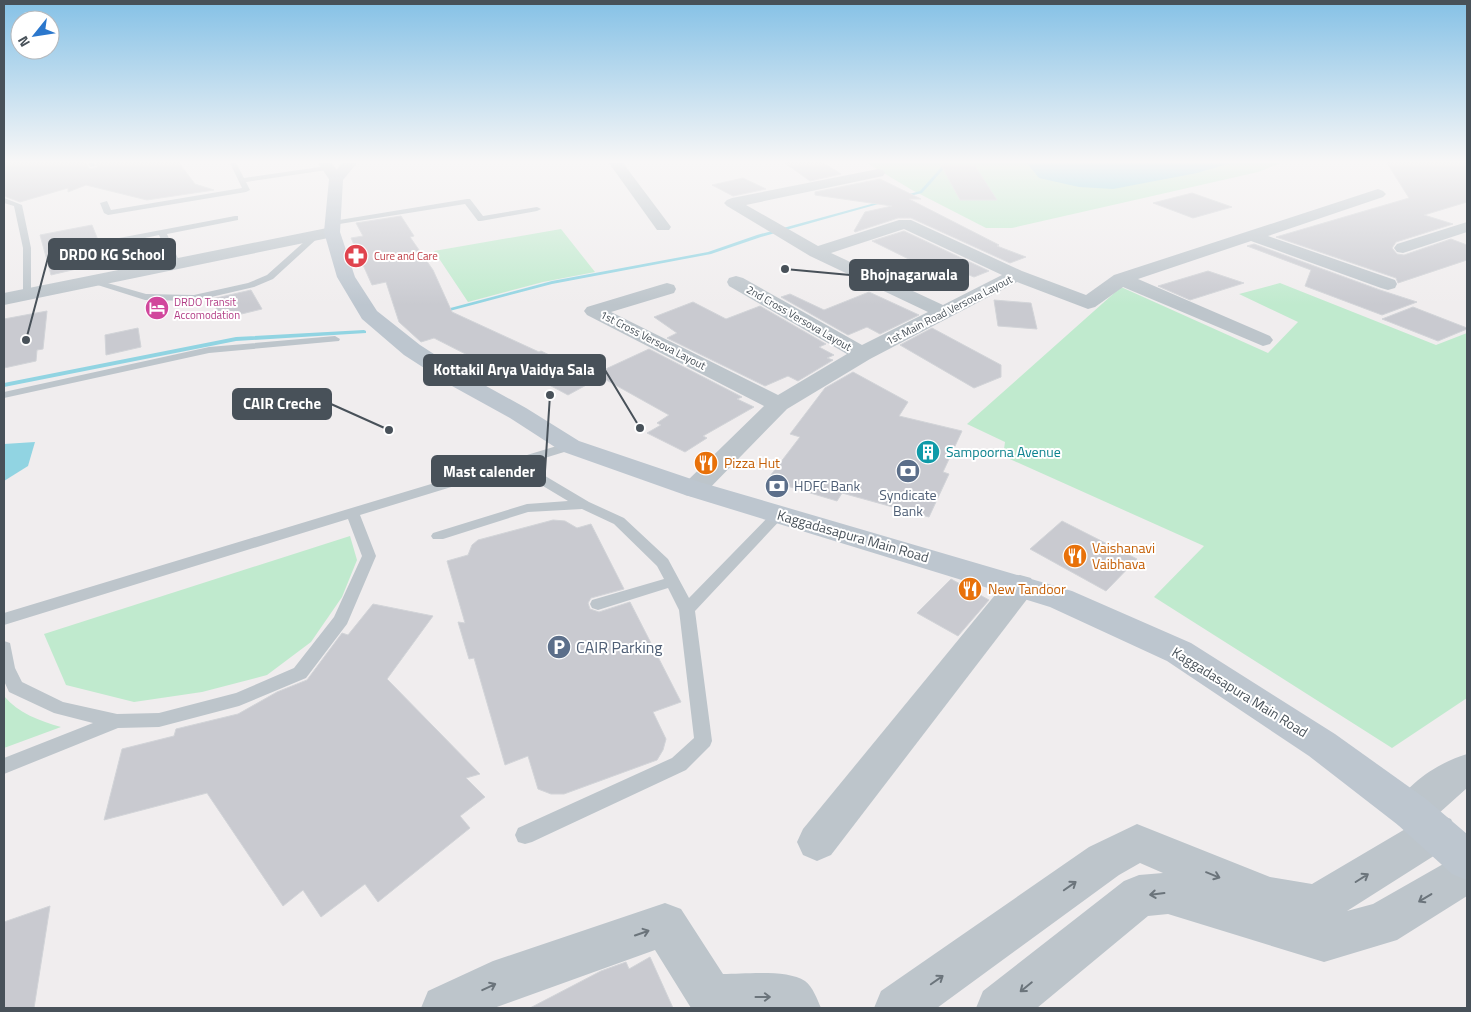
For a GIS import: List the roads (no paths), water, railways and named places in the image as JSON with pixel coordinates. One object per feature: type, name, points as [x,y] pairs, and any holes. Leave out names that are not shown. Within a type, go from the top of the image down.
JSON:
[{"type":"main road","name":"Kaggadasapura Main Road","points":[[328,210],[328,230],[346,277],[369,316],[412,350],[460,381],[570,446],[694,489],[1061,599],[1179,652],[1322,745],[1424,822],[1467,860]]},
{"type":"street","points":[[651,210],[663,227]]},
{"type":"street","points":[[745,210],[816,252],[943,312]]},
{"type":"street","name":"1st Main Road Versova Layout","points":[[694,489],[779,404],[862,354],[1016,275],[1088,303],[1121,280],[1329,210]]},
{"type":"street","points":[[816,252],[905,223],[1016,275]]},
{"type":"street","points":[[1403,248],[1467,227]]},
{"type":"street","points":[[4,299],[328,230]]},
{"type":"street","points":[[1252,236],[1388,284]]},
{"type":"street","points":[[1121,280],[1263,340]]},
{"type":"street","name":"2nd Cross Versova Layout","points":[[736,282],[862,354]]},
{"type":"street","name":"1st Cross Versova Layout","points":[[667,289],[594,311],[779,404]]},
{"type":"street","points":[[817,842],[1020,586]]},
{"type":"street","points":[[898,1008],[1104,861],[1137,843],[1166,852],[1199,869],[1272,899],[1316,906],[1424,822],[1449,779],[1467,770]]},
{"type":"street","points":[[1000,1008],[1139,896],[1168,893],[1324,940],[1381,924],[1467,873]]},
{"type":"street","points":[[445,1008],[493,984],[665,925],[711,997],[789,998],[797,1008]]},
{"type":"lane","points":[[19,210],[28,248],[28,294]]},
{"type":"lane","points":[[107,210],[108,213],[126,210]]},
{"type":"lane","points":[[90,281],[145,297],[194,298],[251,285],[270,277],[328,230],[423,210]]},
{"type":"lane","points":[[474,210],[481,219],[530,210]]},
{"type":"lane","points":[[98,245],[235,218]]},
{"type":"lane","points":[[162,232],[176,263]]},
{"type":"lane","points":[[4,395],[208,350],[335,339]]},
{"type":"lane","points":[[4,619],[570,446]]},
{"type":"lane","points":[[515,463],[584,505],[620,521],[663,563],[687,610],[703,741],[678,764],[525,835]]},
{"type":"lane","points":[[438,536],[527,508],[584,505]]},
{"type":"lane","points":[[4,647],[8,668],[15,687],[60,708],[116,721],[159,720],[239,699],[300,672],[341,620],[369,556],[352,512]]},
{"type":"lane","points":[[687,610],[778,515]]},
{"type":"lane","points":[[598,604],[672,582]]},
{"type":"lane","points":[[4,766],[116,721]]},
{"type":"water","points":[[35,442],[28,466],[4,481],[4,444]]},
{"type":"waterway","points":[[442,311],[552,283],[709,253],[759,236],[853,210]]},
{"type":"waterway","points":[[4,385],[236,339],[364,332]]},
{"type":"place","name":"Cure and Care","points":[[356,256]]},
{"type":"place","name":"Bhojnagarwala","points":[[785,269]]},
{"type":"place","name":"DRDO Transit Accomodation","points":[[157,308]]},
{"type":"place","name":"DRDO KG School","points":[[26,340]]},
{"type":"place","name":"Mast calender","points":[[550,395]]},
{"type":"place","name":"Kottakil Arya Vaidya Sala","points":[[640,428]]},
{"type":"place","name":"CAIR Creche","points":[[389,430]]},
{"type":"place","name":"Sampoorna Avenue","points":[[928,452]]},
{"type":"place","name":"Pizza Hut","points":[[706,463]]},
{"type":"place","name":"Syndicate Bank","points":[[908,471]]},
{"type":"place","name":"HDFC Bank","points":[[777,486]]},
{"type":"place","name":"Vaishanavi Vaibhava","points":[[1075,556]]},
{"type":"place","name":"New Tandoor","points":[[970,589]]},
{"type":"place","name":"CAIR Parking","points":[[559,647]]}]
